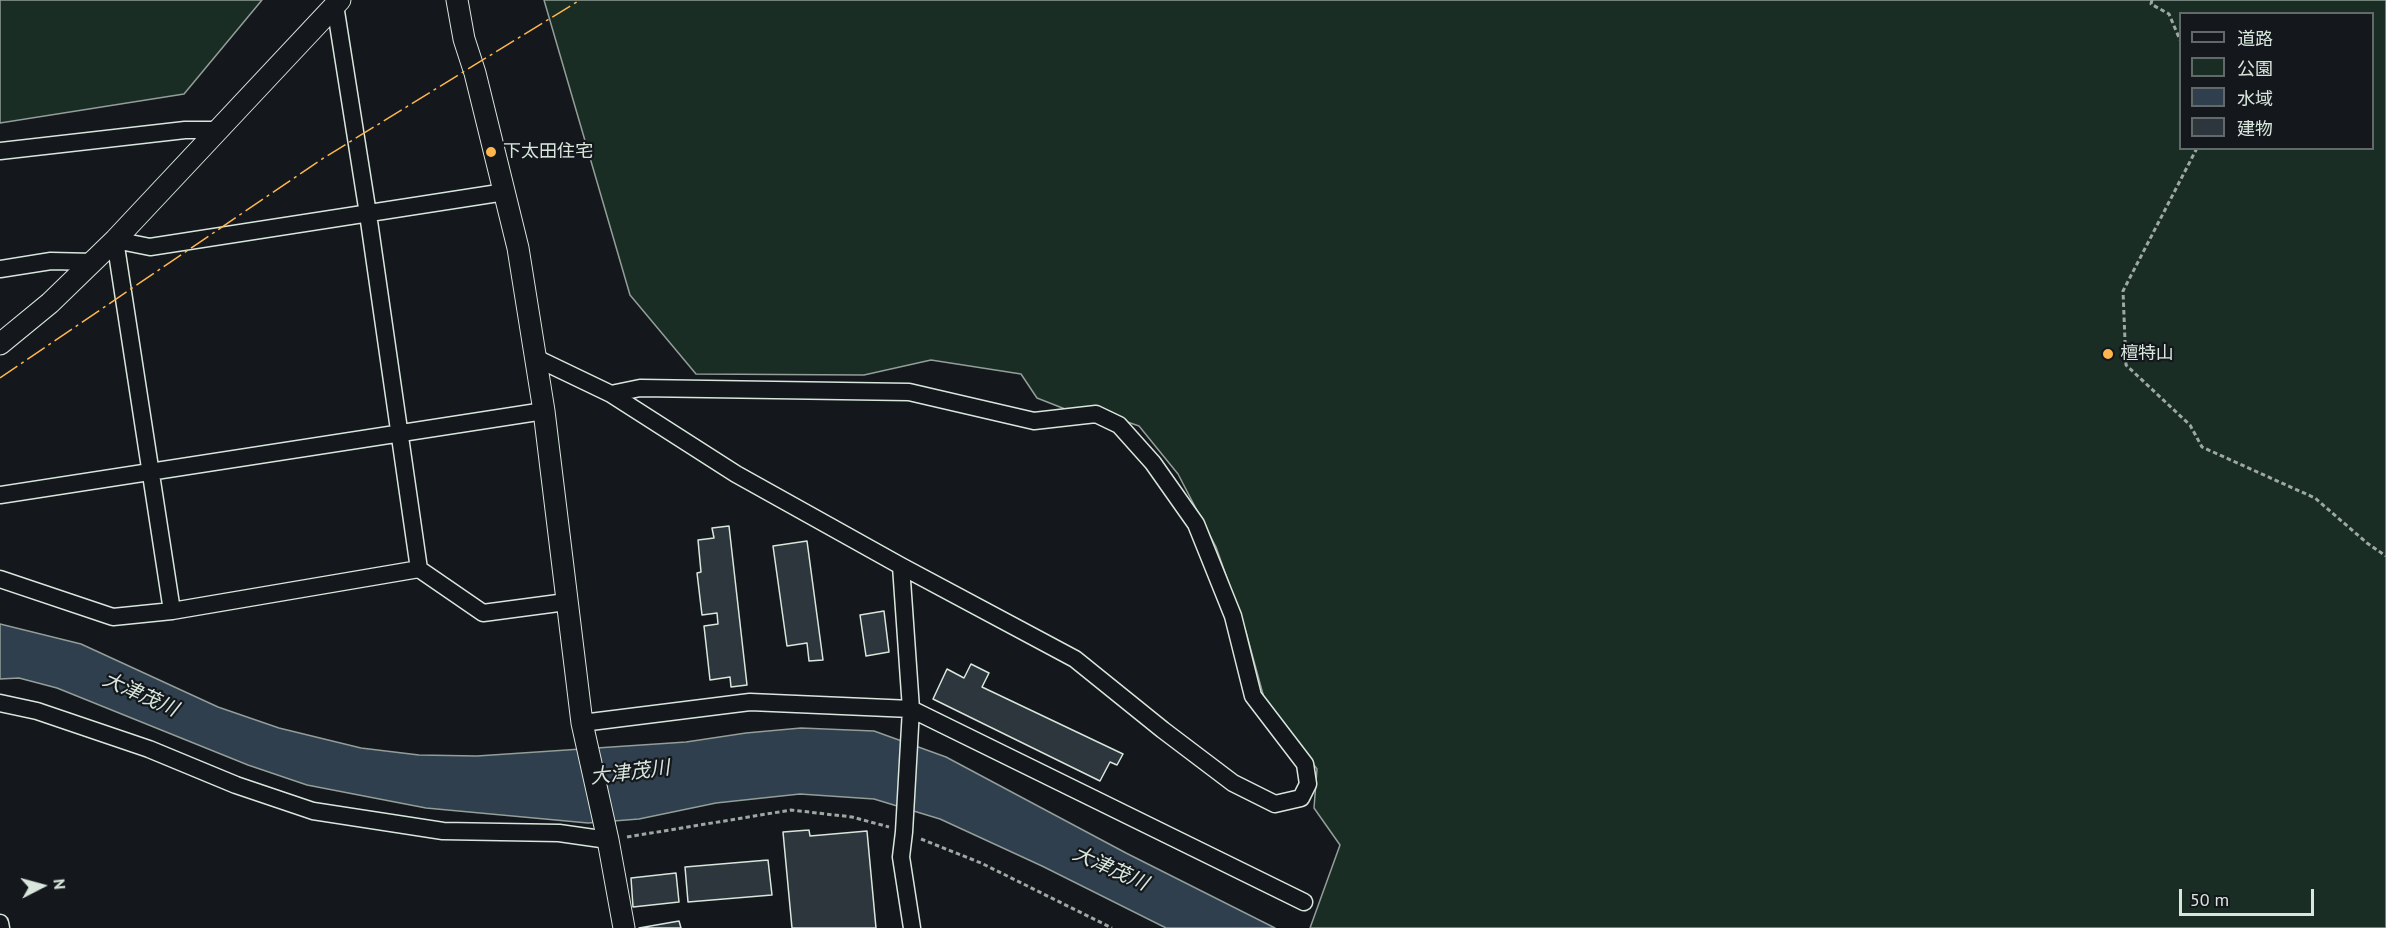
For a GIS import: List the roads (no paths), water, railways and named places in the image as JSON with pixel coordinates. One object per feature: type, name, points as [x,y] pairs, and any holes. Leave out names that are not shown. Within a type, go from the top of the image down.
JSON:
[{"type":"street","points":[[457,0],[464,39],[475,73],[518,248],[544,411],[582,723],[608,840],[624,928]]},
{"type":"street","points":[[0,344],[50,303],[94,262],[337,2]]},
{"type":"street","points":[[337,2],[419,569]]},
{"type":"street","points":[[0,151],[185,130],[218,130]]},
{"type":"street","points":[[115,240],[150,247],[505,192]]},
{"type":"street","points":[[115,240],[172,611]]},
{"type":"street","points":[[0,269],[51,261],[94,262]]},
{"type":"street","points":[[536,358],[611,394],[736,474],[1075,659],[1233,783],[1275,804],[1301,798],[1308,784],[1305,764],[1253,696],[1233,616],[1196,524],[1153,463],[1119,425],[1096,414],[1034,421],[909,392],[640,388],[611,394]]},
{"type":"street","points":[[0,495],[544,411]]},
{"type":"street","points":[[901,566],[911,709],[901,857],[912,928]]},
{"type":"street","points":[[0,579],[113,617],[172,611],[419,569],[483,613],[566,602]]},
{"type":"street","points":[[582,723],[750,702],[911,709],[1304,902]]},
{"type":"street","points":[[0,703],[48,714],[149,749],[236,784],[313,811],[443,831],[559,833],[608,840]]},
{"type":"street","points":[[0,923],[1,928]]},
{"type":"water","name":"大津茂川","points":[[0,624],[81,644],[218,707],[279,728],[361,748],[419,755],[477,756],[686,742],[801,728],[874,731],[946,757],[1126,853],[1275,928],[1166,928],[1042,866],[940,819],[874,799],[800,794],[716,803],[639,819],[588,823],[426,808],[307,785],[248,765],[57,688],[19,678],[0,679]]},
{"type":"place","name":"下太田住宅","points":[[491,152]]},
{"type":"place","name":"檀特山","points":[[2108,354]]}]
